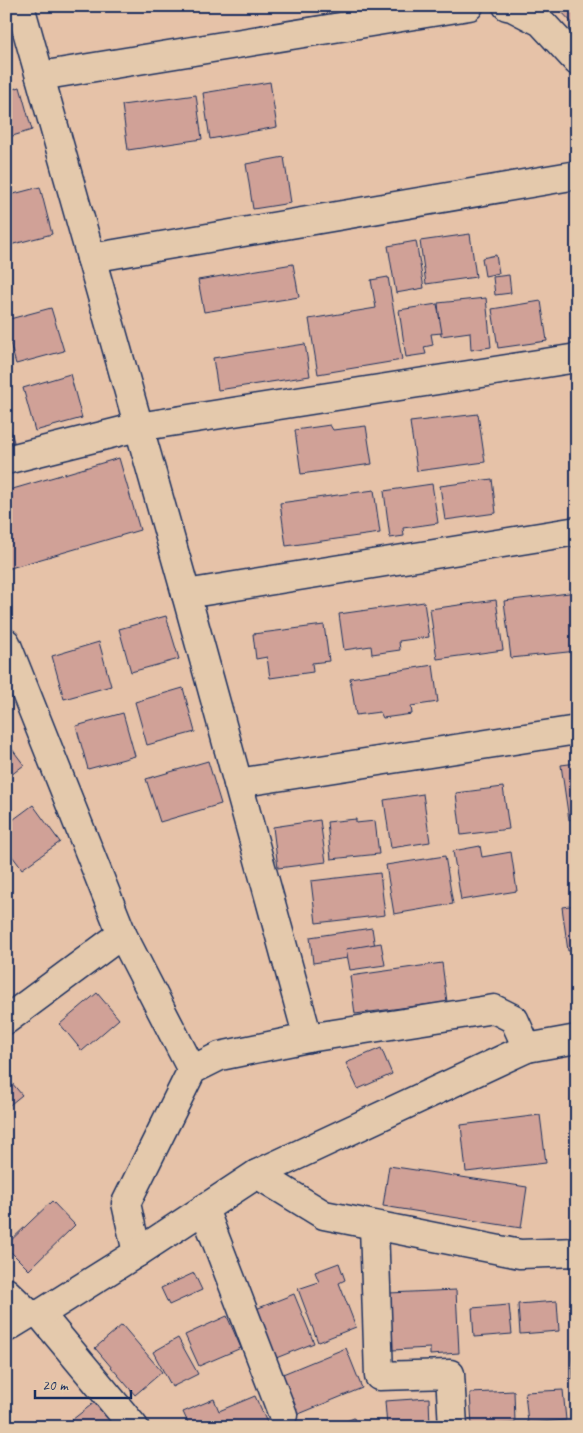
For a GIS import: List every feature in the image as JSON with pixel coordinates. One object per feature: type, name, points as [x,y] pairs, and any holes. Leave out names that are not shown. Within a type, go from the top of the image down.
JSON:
[{"type":"street","points":[[20,6],[186,594],[308,1038]]},
{"type":"street","points":[[40,76],[469,6]]},
{"type":"street","points":[[507,6],[512,6],[541,22],[577,61]]},
{"type":"street","points":[[91,258],[577,175]]},
{"type":"street","points":[[6,460],[138,427],[577,358]]},
{"type":"street","points":[[186,594],[577,531]]},
{"type":"street","points":[[6,642],[13,681],[122,934],[192,1070]]},
{"type":"street","points":[[238,783],[577,730]]},
{"type":"street","points":[[6,1020],[122,934]]},
{"type":"street","points":[[137,1253],[126,1203],[192,1070],[220,1056],[308,1038],[494,1009],[514,1019],[527,1048]]},
{"type":"street","points":[[25,1318],[137,1253],[257,1174],[527,1048],[577,1039]]},
{"type":"street","points":[[257,1174],[324,1215],[520,1254],[577,1252]]},
{"type":"street","points":[[204,1209],[283,1415]]},
{"type":"street","points":[[374,1226],[379,1376],[450,1374],[453,1427]]},
{"type":"street","points":[[6,1292],[25,1318],[134,1427]]},
{"type":"building","points":[[556,6],[577,6],[577,28]]},
{"type":"building","points":[[270,82],[277,127],[210,139],[203,93]]},
{"type":"building","points":[[20,87],[32,130],[6,138],[6,91]]},
{"type":"building","points":[[196,95],[202,139],[128,150],[122,105]]},
{"type":"building","points":[[284,157],[291,203],[253,209],[246,164]]},
{"type":"building","points":[[40,187],[52,234],[6,246],[6,196]]},
{"type":"building","points":[[470,234],[476,277],[426,284],[420,241]]},
{"type":"building","points":[[416,241],[424,288],[396,293],[388,246]]},
{"type":"building","points":[[496,255],[499,273],[485,276],[482,258]]},
{"type":"building","points":[[293,264],[299,297],[204,312],[198,280]]},
{"type":"building","points":[[509,275],[511,293],[495,295],[493,277]]},
{"type":"building","points":[[388,277],[402,360],[318,374],[309,319],[376,308],[371,280]]},
{"type":"building","points":[[486,298],[491,347],[471,350],[470,332],[441,336],[438,303]]},
{"type":"building","points":[[541,301],[547,341],[498,348],[492,309]]},
{"type":"building","points":[[437,304],[442,333],[431,334],[433,345],[424,347],[426,354],[406,357],[399,310]]},
{"type":"building","points":[[51,308],[64,351],[16,364],[6,329],[6,320]]},
{"type":"building","points":[[305,344],[310,376],[218,390],[213,358]]},
{"type":"building","points":[[70,374],[82,418],[35,431],[23,388]]},
{"type":"building","points":[[478,414],[485,462],[417,471],[410,422]]},
{"type":"building","points":[[6,415],[14,442],[6,444]]},
{"type":"building","points":[[330,425],[333,430],[366,426],[372,464],[301,474],[295,430]]},
{"type":"building","points":[[119,458],[140,530],[7,569],[6,491]]},
{"type":"building","points":[[492,479],[496,513],[445,520],[440,486]]},
{"type":"building","points":[[432,484],[438,523],[403,528],[404,536],[390,538],[384,491]]},
{"type":"building","points":[[374,490],[380,533],[286,546],[280,503]]},
{"type":"building","points":[[577,592],[577,651],[511,658],[504,601]]},
{"type":"building","points":[[496,600],[503,650],[437,659],[430,609]]},
{"type":"building","points":[[424,602],[429,637],[399,641],[400,650],[372,654],[371,646],[344,650],[339,614]]},
{"type":"building","points":[[166,616],[179,659],[131,672],[119,629]]},
{"type":"building","points":[[324,625],[329,661],[312,663],[313,672],[270,678],[267,657],[256,659],[253,634]]},
{"type":"building","points":[[99,642],[111,686],[64,699],[52,656]]},
{"type":"building","points":[[433,665],[438,702],[411,706],[412,714],[383,718],[380,712],[356,715],[350,678]]},
{"type":"building","points":[[183,688],[195,732],[147,745],[135,702]]},
{"type":"building","points":[[123,713],[135,756],[88,769],[76,726]]},
{"type":"building","points":[[6,741],[24,765],[6,779]]},
{"type":"building","points":[[208,761],[221,804],[160,822],[146,779]]},
{"type":"building","points":[[577,763],[577,818],[569,820],[561,765]]},
{"type":"building","points":[[503,787],[509,829],[461,835],[456,793]]},
{"type":"building","points":[[423,794],[430,842],[391,848],[384,800]]},
{"type":"building","points":[[33,805],[60,842],[22,869],[6,848],[6,825]]},
{"type":"building","points":[[356,819],[356,823],[375,821],[379,854],[331,859],[327,822]]},
{"type":"building","points":[[320,820],[326,862],[278,868],[273,827]]},
{"type":"building","points":[[480,846],[482,857],[511,852],[517,891],[461,900],[453,851]]},
{"type":"building","points":[[445,856],[453,904],[394,914],[386,865]]},
{"type":"building","points":[[380,873],[385,915],[316,923],[311,881]]},
{"type":"building","points":[[577,905],[577,949],[568,951],[562,907]]},
{"type":"building","points":[[372,928],[376,954],[313,963],[310,937]]},
{"type":"building","points":[[381,943],[385,965],[350,970],[346,949]]},
{"type":"building","points":[[442,963],[447,1002],[355,1014],[350,976]]},
{"type":"building","points":[[97,993],[119,1019],[82,1051],[60,1024]]},
{"type":"building","points":[[381,1048],[392,1074],[358,1089],[346,1063]]},
{"type":"building","points":[[6,1076],[22,1095],[6,1108]]},
{"type":"building","points":[[540,1115],[546,1163],[466,1172],[461,1125]]},
{"type":"building","points":[[389,1166],[527,1187],[521,1228],[383,1206]]},
{"type":"building","points":[[52,1201],[75,1225],[29,1270],[6,1245]]},
{"type":"building","points":[[339,1263],[345,1280],[339,1283],[356,1327],[318,1342],[298,1289],[319,1282],[315,1272]]},
{"type":"building","points":[[194,1273],[202,1290],[169,1305],[161,1288]]},
{"type":"building","points":[[456,1290],[459,1353],[430,1355],[430,1348],[392,1350],[389,1293]]},
{"type":"building","points":[[294,1294],[314,1343],[271,1360],[251,1311]]},
{"type":"building","points":[[557,1301],[559,1331],[520,1334],[518,1304]]},
{"type":"building","points":[[509,1305],[512,1334],[474,1337],[472,1308]]},
{"type":"building","points":[[227,1316],[241,1348],[199,1366],[185,1335]]},
{"type":"building","points":[[122,1325],[162,1372],[135,1395],[95,1348]]},
{"type":"building","points":[[178,1338],[198,1374],[172,1387],[153,1352]]},
{"type":"building","points":[[346,1348],[362,1388],[294,1416],[278,1376]]},
{"type":"building","points":[[577,1350],[577,1379],[573,1379],[571,1351]]},
{"type":"building","points":[[563,1390],[566,1420],[528,1423],[525,1392]]},
{"type":"building","points":[[514,1391],[515,1423],[472,1426],[470,1393]]},
{"type":"building","points":[[255,1396],[269,1427],[190,1427],[183,1412],[214,1399],[219,1411]]},
{"type":"building","points":[[100,1398],[120,1427],[63,1427]]},
{"type":"building","points":[[429,1398],[430,1427],[387,1427],[385,1401]]},
{"type":"building","points":[[354,1418],[357,1427],[331,1427]]}]
